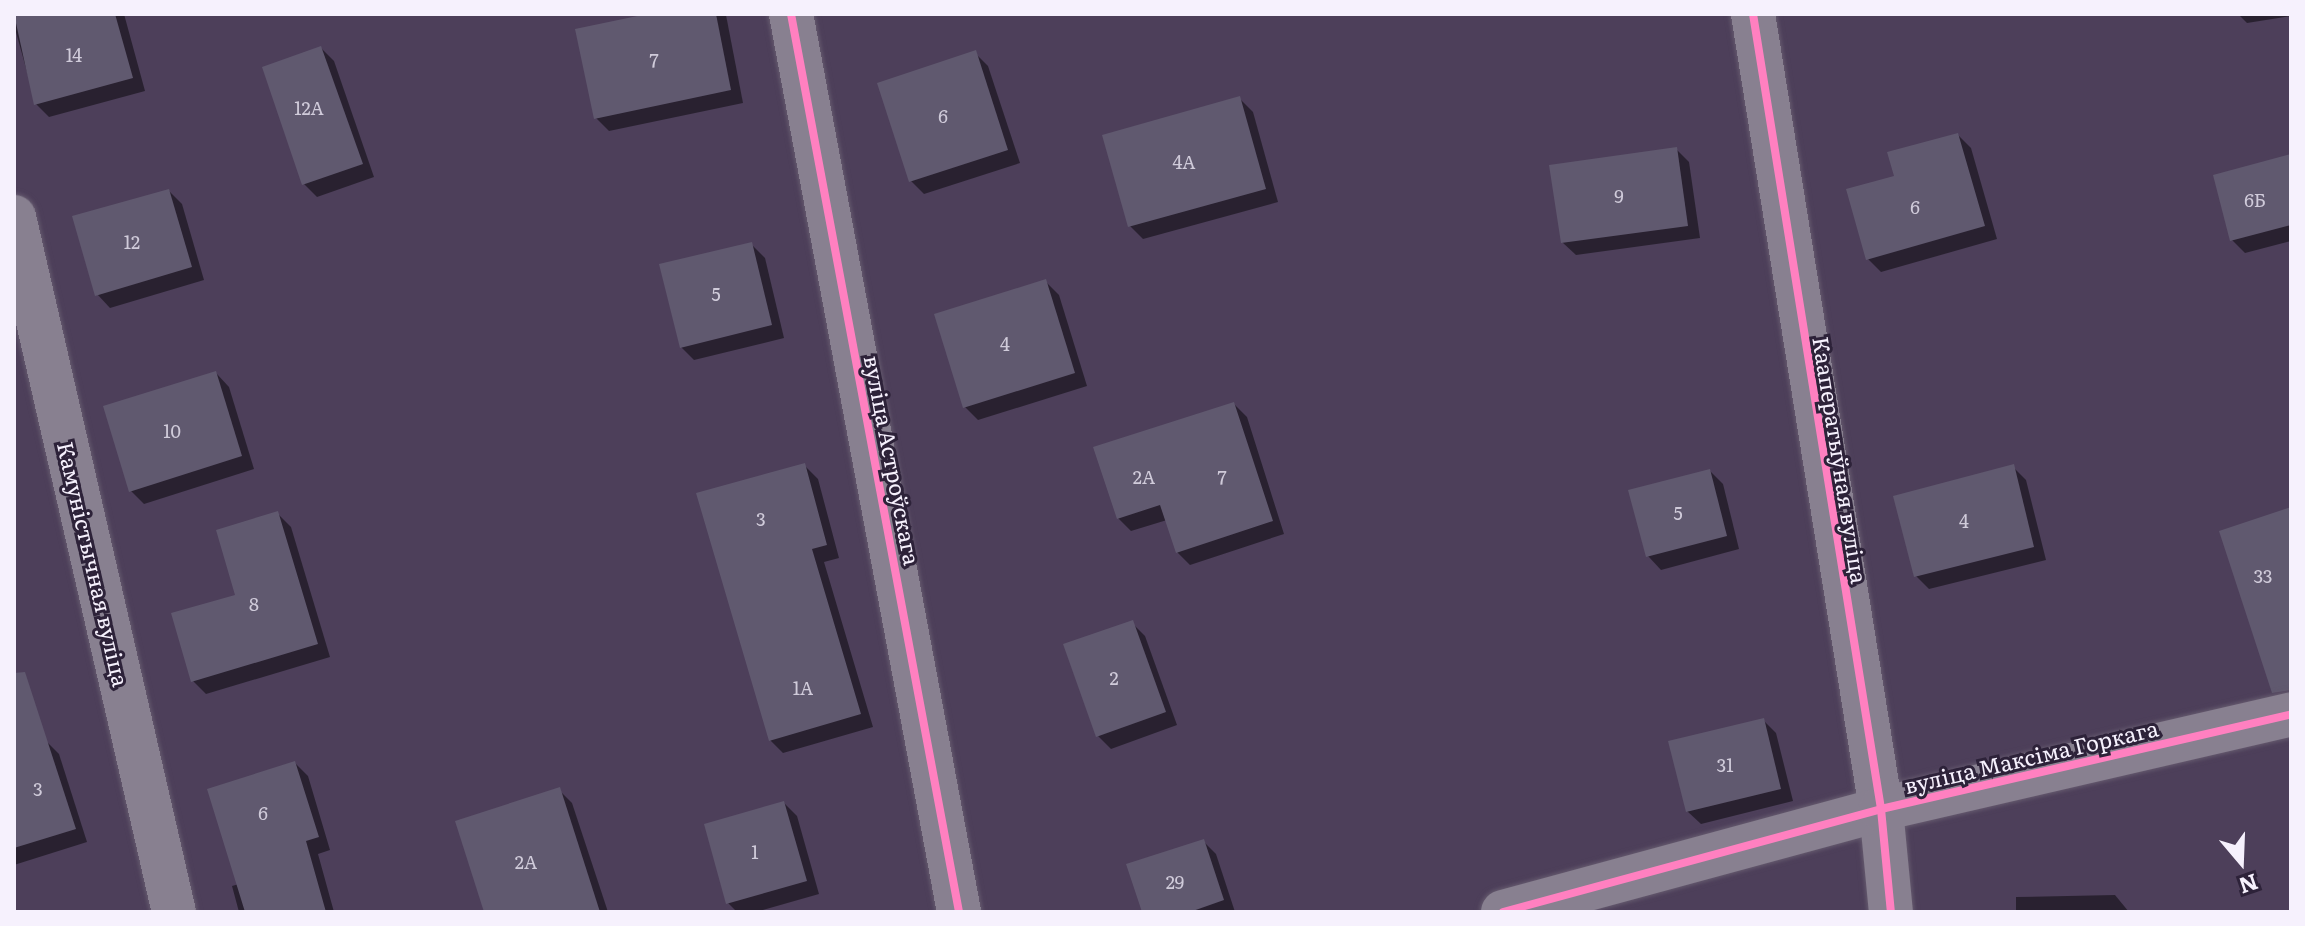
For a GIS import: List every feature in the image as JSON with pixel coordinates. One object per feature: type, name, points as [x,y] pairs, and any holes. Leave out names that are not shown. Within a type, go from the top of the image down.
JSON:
[{"type":"street","name":"вуліца Астроўскага","points":[[791,14],[959,912]]},
{"type":"street","name":"Кааператыўная вуліца","points":[[1753,14],[1881,809],[1891,912]]},
{"type":"street","name":"Камуністычная вуліца","points":[[14,217],[174,912]]},
{"type":"street","name":"вуліца Максіма Горкага","points":[[1503,912],[1881,809],[2291,714]]},
{"type":"building","points":[[14,14],[115,14],[133,78],[34,105]]},
{"type":"building","points":[[647,14],[716,14],[731,90],[594,119],[575,29]]},
{"type":"building","points":[[321,46],[363,164],[302,185],[262,67]]},
{"type":"building","points":[[976,50],[1008,150],[909,182],[877,83]]},
{"type":"building","points":[[1240,96],[1266,189],[1128,227],[1102,135]]},
{"type":"building","points":[[1958,133],[1985,226],[1866,260],[1846,189],[1894,176],[1887,152]]},
{"type":"building","points":[[1677,147],[1688,226],[1561,243],[1549,165]]},
{"type":"building","points":[[2291,154],[2291,225],[2230,241],[2213,175]]},
{"type":"building","points":[[169,189],[192,267],[95,296],[72,216]]},
{"type":"building","points":[[752,242],[772,325],[680,348],[659,264]]},
{"type":"building","points":[[1046,279],[1075,373],[963,408],[934,314]]},
{"type":"building","points":[[216,371],[242,456],[129,492],[103,406]]},
{"type":"building","points":[[1234,402],[1273,521],[1176,553],[1160,505],[1117,519],[1093,447]]},
{"type":"building","points":[[805,463],[827,545],[812,549],[861,714],[769,741],[696,493]]},
{"type":"building","points":[[2014,464],[2034,547],[1914,577],[1893,496]]},
{"type":"building","points":[[1710,469],[1727,536],[1646,557],[1628,490]]},
{"type":"building","points":[[2291,507],[2291,690],[2272,693],[2219,531]]},
{"type":"building","points":[[278,511],[318,644],[191,682],[171,613],[235,595],[216,530]]},
{"type":"building","points":[[1133,620],[1166,712],[1096,737],[1063,644]]},
{"type":"building","points":[[25,672],[76,829],[14,848],[14,673]]},
{"type":"building","points":[[1764,718],[1781,789],[1686,812],[1668,741]]},
{"type":"building","points":[[295,761],[319,837],[306,841],[326,912],[245,912],[207,789]]},
{"type":"building","points":[[560,787],[600,912],[484,912],[455,821]]},
{"type":"building","points":[[784,801],[807,881],[726,904],[704,824]]},
{"type":"building","points":[[1204,839],[1224,900],[1190,912],[1142,912],[1126,864]]},
{"type":"cycle path","points":[[791,14],[959,912]]},
{"type":"cycle path","points":[[1753,14],[1881,809],[1891,912]]},
{"type":"cycle path","points":[[1503,912],[1881,809],[2291,714]]}]
